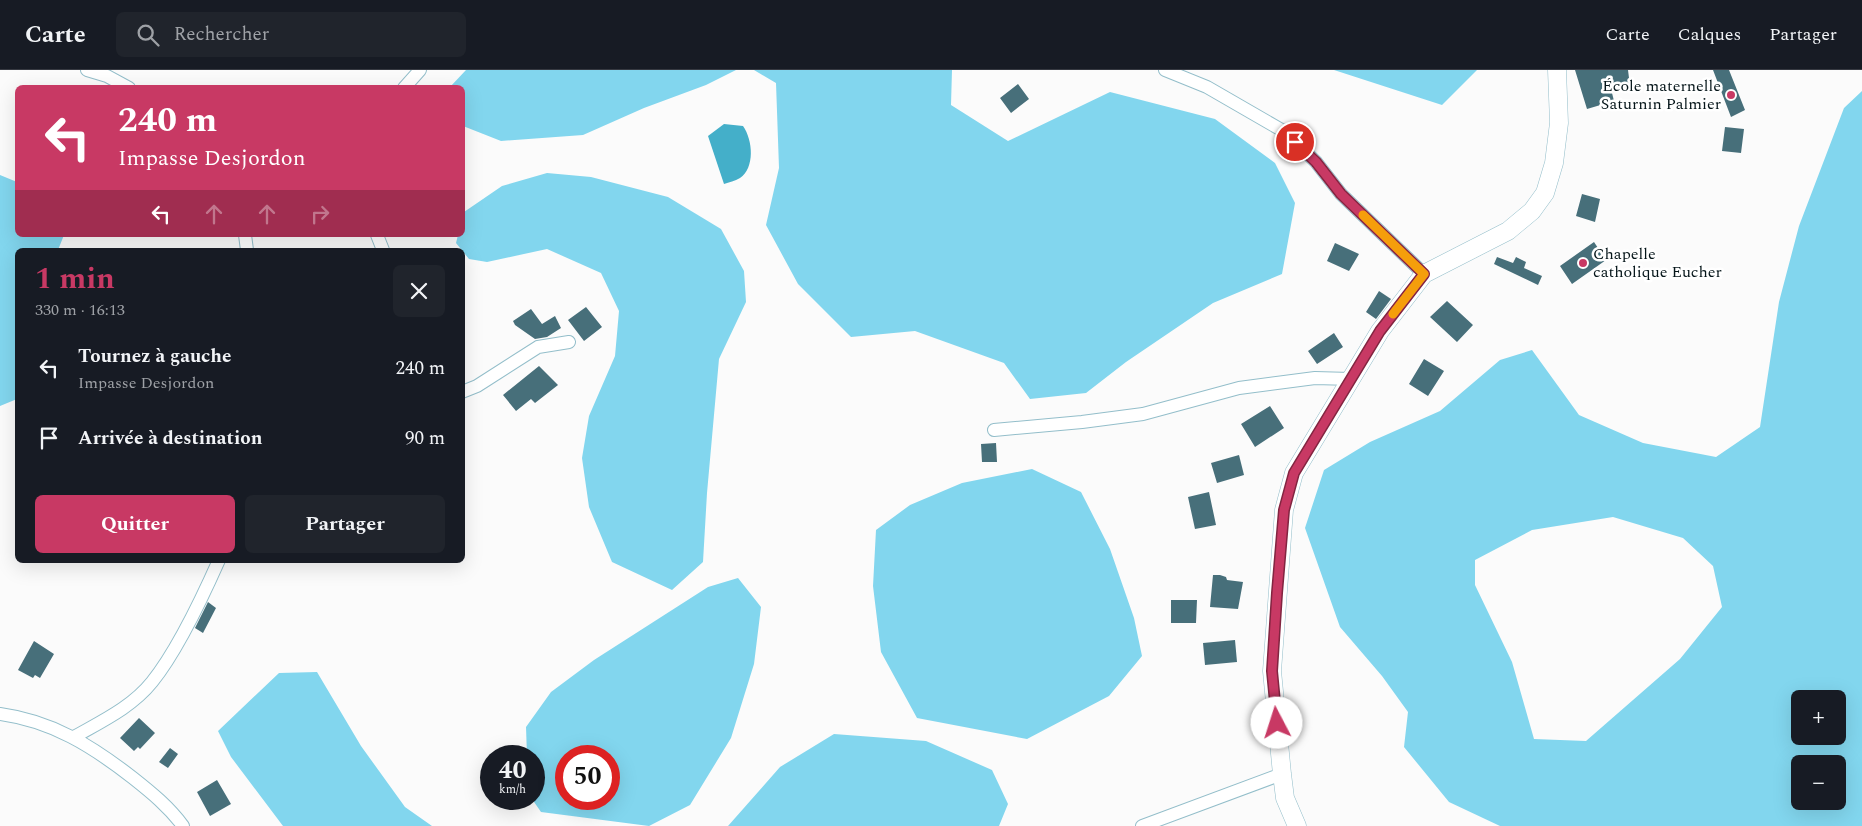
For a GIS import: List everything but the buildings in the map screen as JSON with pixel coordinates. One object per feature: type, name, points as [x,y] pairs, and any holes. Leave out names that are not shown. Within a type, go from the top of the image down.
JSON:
[{"type":"main road","points":[[1297,826],[1286,798],[1282,774],[1272,671],[1284,510],[1294,473],[1380,331],[1424,274],[1508,231],[1532,211],[1545,192],[1554,163],[1560,123],[1557,70]]},
{"type":"street","points":[[87,70],[107,76],[124,85]]},
{"type":"street","points":[[407,85],[420,70]]},
{"type":"street","points":[[1164,70],[1208,86],[1284,132],[1316,162],[1341,194],[1424,274]]},
{"type":"street","points":[[465,391],[477,386],[538,346],[569,342]]},
{"type":"street","points":[[994,430],[1143,414],[1239,388],[1315,378],[1351,379]]},
{"type":"street","points":[[74,737],[122,709],[152,682],[170,654],[217,563]]},
{"type":"street","points":[[0,714],[39,722],[74,737],[103,755],[162,800],[182,826]]},
{"type":"street","points":[[1142,826],[1282,774]]},
{"type":"shaded area","points":[[466,70],[736,70],[706,85],[644,108],[583,135],[501,141],[465,127],[465,85],[452,85]]},
{"type":"shaded area","points":[[754,70],[952,70],[951,105],[1008,141],[1110,92],[1215,119],[1275,163],[1295,203],[1282,274],[1213,303],[1126,362],[1086,393],[1030,399],[1004,363],[915,331],[851,337],[798,284],[766,225],[779,168],[776,83]]},
{"type":"shaded area","points":[[1334,70],[1477,70],[1442,105]]},
{"type":"shaded area","points":[[1862,91],[1862,826],[1500,826],[1449,802],[1404,747],[1408,712],[1382,676],[1340,627],[1305,528],[1324,470],[1370,442],[1440,411],[1500,360],[1532,350],[1579,415],[1643,443],[1716,457],[1760,427],[1779,302],[1799,226],[1844,108]],"holes":[[[1613,517],[1683,538],[1713,566],[1722,607],[1680,659],[1586,741],[1534,739],[1512,662],[1475,585],[1475,560],[1532,530]]]},
{"type":"shaded area","points":[[724,124],[743,126],[749,139],[751,154],[745,173],[740,178],[724,184],[708,136]]},
{"type":"shaded area","points":[[547,173],[591,177],[668,197],[721,229],[744,271],[746,302],[719,359],[703,562],[672,590],[612,562],[589,507],[582,458],[589,416],[615,356],[619,311],[601,273],[547,249],[487,262],[469,259],[465,254],[465,248],[460,248],[456,243],[458,237],[465,237],[465,211],[502,186]]},
{"type":"shaded area","points":[[0,175],[15,181],[15,237],[63,237],[59,248],[15,248],[15,400],[0,406]]},
{"type":"shaded area","points":[[1032,469],[1081,492],[1110,549],[1134,618],[1142,656],[1109,696],[1027,739],[917,718],[881,652],[873,586],[876,530],[910,505],[962,483]]},
{"type":"shaded area","points":[[738,578],[761,607],[754,664],[731,738],[690,805],[649,826],[541,812],[540,810],[545,810],[545,745],[527,745],[526,727],[551,692],[594,660],[708,587]]},
{"type":"shaded area","points":[[317,672],[361,746],[405,807],[432,826],[283,826],[231,757],[218,731],[279,673]]},
{"type":"shaded area","points":[[834,734],[926,741],[992,770],[1008,804],[999,826],[728,826],[780,767]]},
{"type":"slow traffic","points":[[1363,215],[1424,274],[1393,314]]},
{"type":"place","name":"École maternelle Saturnin Palmier","points":[[1731,95]]},
{"type":"place","name":"Chapelle catholique Eucher","points":[[1583,263]]},
{"type":"route","points":[[1277,723],[1272,671],[1277,593],[1284,510],[1294,473],[1380,331],[1424,274],[1341,194],[1316,162],[1295,142]]}]
